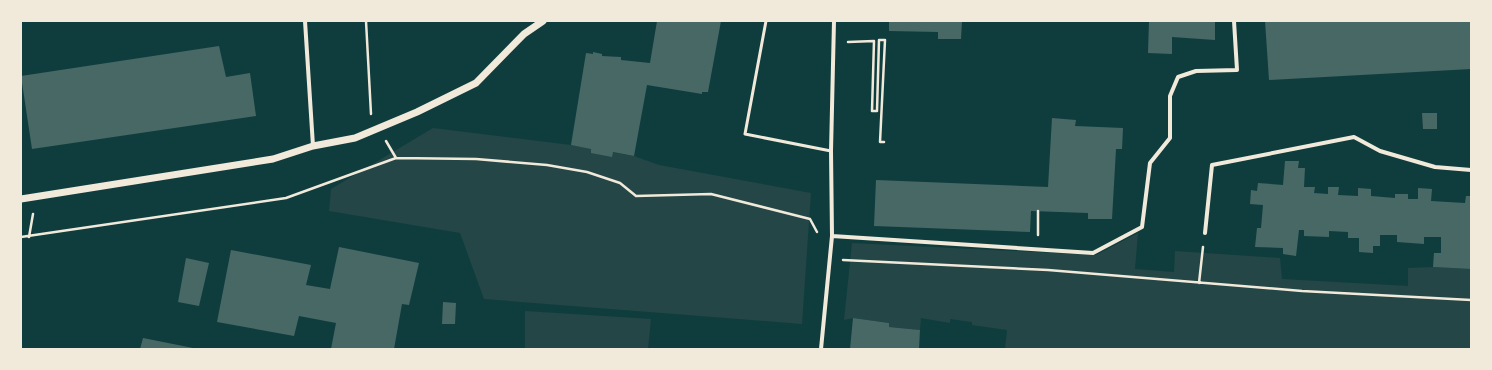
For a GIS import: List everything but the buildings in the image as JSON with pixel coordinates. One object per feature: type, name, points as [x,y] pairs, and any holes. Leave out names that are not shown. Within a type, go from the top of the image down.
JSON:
[{"type":"street","points":[[305,21],[313,146]]},
{"type":"street","points":[[21,199],[273,159],[313,146],[355,138],[377,127],[417,112],[476,83],[524,34],[542,21]]},
{"type":"street","points":[[821,349],[832,236],[831,151],[834,21]]},
{"type":"street","points":[[832,236],[1093,253],[1142,227],[1150,163],[1170,138],[1170,96],[1178,77],[1196,71],[1237,70],[1234,21]]},
{"type":"street","points":[[1205,233],[1212,165],[1354,137],[1380,151],[1435,168],[1471,170]]},
{"type":"lane","points":[[766,21],[745,134],[831,151]]},
{"type":"path","points":[[366,21],[371,114],[377,127]]},
{"type":"path","points":[[834,42],[874,41],[872,111],[877,111],[879,40],[885,40],[880,142],[884,142]]},
{"type":"path","points":[[21,237],[286,198],[396,158],[476,159],[547,166],[587,172],[620,183],[636,196],[711,194],[810,219],[830,260],[1048,270],[1302,291],[1471,300]]},
{"type":"path","points":[[29,237],[36,197]]},
{"type":"path","points":[[1038,211],[1038,250]]},
{"type":"path","points":[[1199,282],[1205,233]]},
{"type":"shaded area","points":[[433,128],[571,145],[634,156],[659,165],[811,193],[802,324],[484,299],[460,233],[329,211],[331,189]]},
{"type":"shaded area","points":[[1138,233],[1135,269],[1174,272],[1175,251],[1280,258],[1282,279],[1408,286],[1408,268],[1433,267],[1471,269],[1471,349],[1005,349],[1007,330],[972,325],[972,322],[950,319],[950,323],[921,318],[920,330],[889,327],[889,323],[853,318],[844,320],[852,243],[1096,255]]},
{"type":"shaded area","points":[[525,311],[651,319],[648,349],[525,349]]}]
